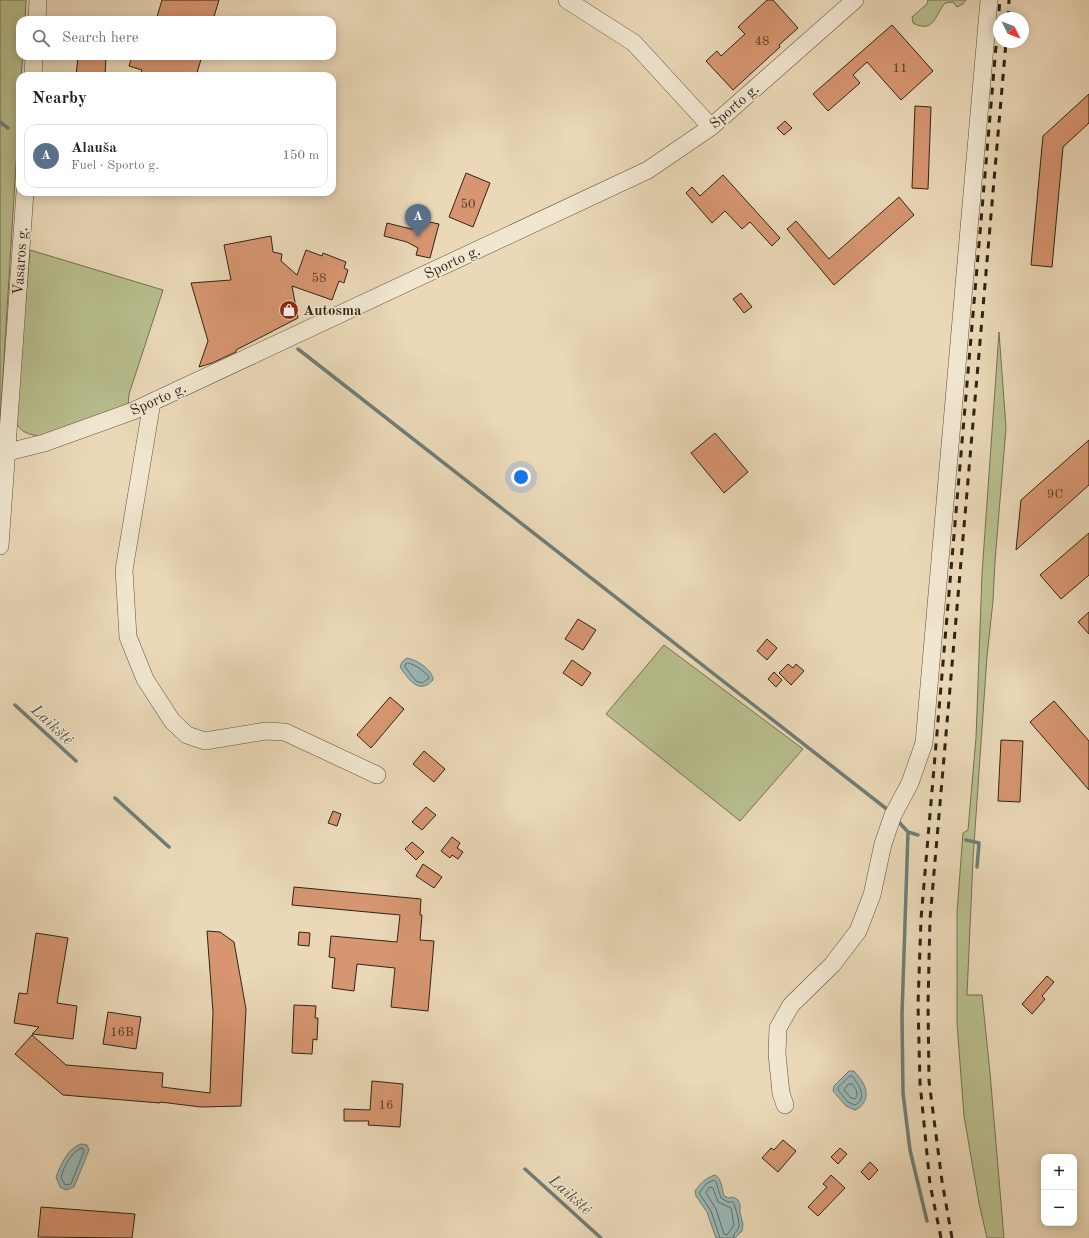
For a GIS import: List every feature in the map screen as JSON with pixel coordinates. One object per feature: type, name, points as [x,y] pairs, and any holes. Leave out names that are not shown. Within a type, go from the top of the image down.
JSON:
[{"type":"street","points":[[37,16],[38,0]]},
{"type":"street","points":[[567,0],[634,43],[711,127]]},
{"type":"street","name":"Sporto g.","points":[[4,453],[44,443],[133,411],[648,170],[711,127],[855,0]]},
{"type":"street","points":[[785,1105],[781,1093],[777,1054],[778,1028],[791,1005],[832,965],[858,931],[872,895],[883,844],[893,815],[910,783],[924,743],[989,0]]},
{"type":"street","points":[[33,72],[34,60]]},
{"type":"street","name":"Vasaros g.","points":[[0,546],[4,453],[25,196]]},
{"type":"street","points":[[152,402],[124,570],[128,637],[145,679],[172,721],[187,735],[205,741],[266,731],[285,732],[377,775]]},
{"type":"green space","points":[[0,0],[26,0],[25,16],[16,16],[16,60],[23,60],[21,72],[16,72],[16,164],[0,424]]},
{"type":"green space","points":[[928,0],[966,0],[963,4],[957,7],[953,2],[945,3],[930,25],[920,26],[913,23],[912,17],[927,4]]},
{"type":"green space","points":[[30,250],[163,290],[129,394],[128,406],[41,436],[32,435],[25,432],[19,427],[15,420]]},
{"type":"green space","points":[[999,332],[1006,428],[993,601],[987,656],[973,859],[967,995],[982,995],[1004,1238],[987,1238],[979,1203],[964,1116],[957,1023],[957,912],[963,833],[968,830],[976,738],[982,574]]},
{"type":"green space","points":[[664,645],[803,749],[740,821],[606,714]]},
{"type":"water","points":[[407,658],[424,666],[432,676],[433,680],[423,686],[419,686],[411,681],[400,667],[402,662]]},
{"type":"water","points":[[849,1071],[854,1071],[862,1081],[866,1093],[864,1103],[855,1110],[846,1106],[833,1091],[834,1086]]},
{"type":"water","points":[[81,1144],[87,1145],[89,1150],[74,1187],[66,1190],[60,1187],[56,1177],[63,1162],[72,1149]]},
{"type":"water","points":[[715,1175],[720,1182],[724,1196],[729,1198],[733,1197],[738,1200],[740,1205],[740,1213],[743,1224],[742,1231],[735,1238],[716,1238],[707,1212],[696,1196],[695,1191],[701,1183]]},
{"type":"building","points":[[162,0],[219,0],[214,16],[157,16]]},
{"type":"building","points":[[767,0],[773,0],[798,28],[779,45],[780,47],[733,90],[706,61],[717,51],[721,56],[745,34],[738,27]]},
{"type":"building","points":[[892,25],[933,71],[901,100],[867,62],[853,75],[860,83],[828,111],[813,94]]},
{"type":"building","points":[[78,60],[106,60],[105,72],[76,72]]},
{"type":"building","points":[[131,60],[201,60],[197,72],[141,72],[142,70],[129,66]]},
{"type":"building","points":[[1089,94],[1089,123],[1063,147],[1052,267],[1031,265],[1043,136]]},
{"type":"building","points":[[915,106],[931,107],[928,189],[912,188]]},
{"type":"building","points":[[785,121],[792,128],[784,135],[777,128]]},
{"type":"building","points":[[466,173],[490,183],[473,227],[449,217]]},
{"type":"building","points":[[723,175],[780,238],[772,246],[750,222],[742,229],[725,211],[712,223],[686,193],[692,187],[700,196]]},
{"type":"building","points":[[899,197],[914,215],[834,285],[787,229],[796,221],[829,259]]},
{"type":"building","points":[[425,221],[439,224],[430,258],[416,255],[418,248],[407,242],[384,236],[387,223],[411,229],[423,227]]},
{"type":"building","points":[[271,236],[273,252],[282,254],[281,261],[297,275],[306,250],[322,256],[323,253],[346,262],[344,268],[348,270],[344,283],[339,281],[332,300],[292,286],[298,318],[236,350],[236,352],[199,367],[208,341],[191,283],[231,280],[224,245]]},
{"type":"building","points":[[741,293],[752,307],[744,313],[733,299]]},
{"type":"building","points":[[715,433],[748,472],[724,493],[691,453]]},
{"type":"building","points":[[1089,440],[1089,485],[1016,550],[1021,500]]},
{"type":"building","points":[[1089,533],[1089,575],[1061,599],[1040,575]]},
{"type":"building","points":[[1089,612],[1089,634],[1078,622]]},
{"type":"building","points":[[578,619],[596,630],[583,650],[565,639]]},
{"type":"building","points":[[767,639],[777,648],[767,660],[757,651]]},
{"type":"building","points":[[572,660],[591,673],[582,686],[563,673]]},
{"type":"building","points":[[788,664],[793,668],[796,664],[804,671],[791,685],[779,673]]},
{"type":"building","points":[[774,672],[782,680],[776,687],[768,679]]},
{"type":"building","points":[[390,697],[404,709],[371,748],[357,735]]},
{"type":"building","points":[[1054,701],[1089,741],[1089,790],[1030,722]]},
{"type":"building","points":[[1001,740],[1023,741],[1020,802],[998,801]]},
{"type":"building","points":[[424,751],[445,769],[434,782],[413,764]]},
{"type":"building","points":[[426,807],[436,815],[422,830],[412,822]]},
{"type":"building","points":[[333,811],[341,814],[337,826],[328,823]]},
{"type":"building","points":[[452,837],[460,843],[457,848],[463,852],[458,859],[452,855],[450,858],[441,851]]},
{"type":"building","points":[[412,842],[424,852],[416,860],[405,849]]},
{"type":"building","points":[[423,864],[442,877],[434,888],[416,876]]},
{"type":"building","points":[[294,887],[421,899],[420,915],[422,915],[420,940],[434,941],[428,1011],[391,1007],[395,968],[357,964],[354,991],[332,988],[335,958],[329,957],[331,936],[397,942],[400,915],[292,905]]},
{"type":"building","points":[[207,931],[220,932],[234,942],[246,1009],[241,1106],[201,1107],[160,1102],[63,1095],[15,1054],[32,1035],[66,1065],[163,1073],[162,1087],[210,1093],[213,1012]]},
{"type":"building","points":[[299,932],[310,933],[309,946],[298,945]]},
{"type":"building","points":[[36,933],[68,938],[57,1003],[77,1006],[73,1039],[32,1034],[39,1027],[14,1023],[19,993],[27,994]]},
{"type":"building","points":[[1047,976],[1054,982],[1042,996],[1045,999],[1032,1014],[1022,1004]]},
{"type":"building","points":[[294,1005],[316,1006],[315,1018],[318,1018],[317,1040],[313,1039],[312,1054],[292,1053]]},
{"type":"building","points":[[108,1012],[141,1017],[136,1049],[103,1044]]},
{"type":"building","points":[[372,1081],[403,1084],[400,1127],[368,1125],[369,1121],[344,1121],[344,1109],[370,1110]]},
{"type":"building","points":[[783,1140],[796,1151],[778,1172],[762,1158],[771,1148],[774,1150]]},
{"type":"building","points":[[840,1148],[847,1154],[838,1164],[831,1157]]},
{"type":"building","points":[[870,1162],[878,1170],[869,1180],[861,1172]]},
{"type":"building","points":[[831,1175],[845,1188],[818,1216],[808,1207],[827,1187],[823,1184]]},
{"type":"building","points":[[41,1207],[135,1214],[132,1238],[38,1237]]},
{"type":"waterway","points":[[0,122],[8,128]]},
{"type":"waterway","points":[[298,349],[888,810]]},
{"type":"waterway","name":"Laikštė","points":[[15,705],[76,761]]},
{"type":"waterway","name":"Laikštė","points":[[115,798],[169,847]]},
{"type":"waterway","points":[[897,820],[908,832],[918,835]]},
{"type":"waterway","points":[[908,832],[902,1014],[903,1093],[910,1150],[927,1221]]},
{"type":"waterway","points":[[966,840],[979,843],[977,867]]},
{"type":"waterway","name":"Laikštė","points":[[525,1169],[601,1238]]},
{"type":"railway","points":[[941,1238],[930,1184],[920,1083],[918,1005],[921,919],[1000,0]]},
{"type":"railway","points":[[1008,12],[1009,0]]},
{"type":"railway","points":[[952,1238],[942,1181],[929,1081],[928,1004],[930,919],[1005,48]]},
{"type":"place","name":"Alauša","points":[[418,237]]},
{"type":"place","name":"Autosma","points":[[289,310]]}]
